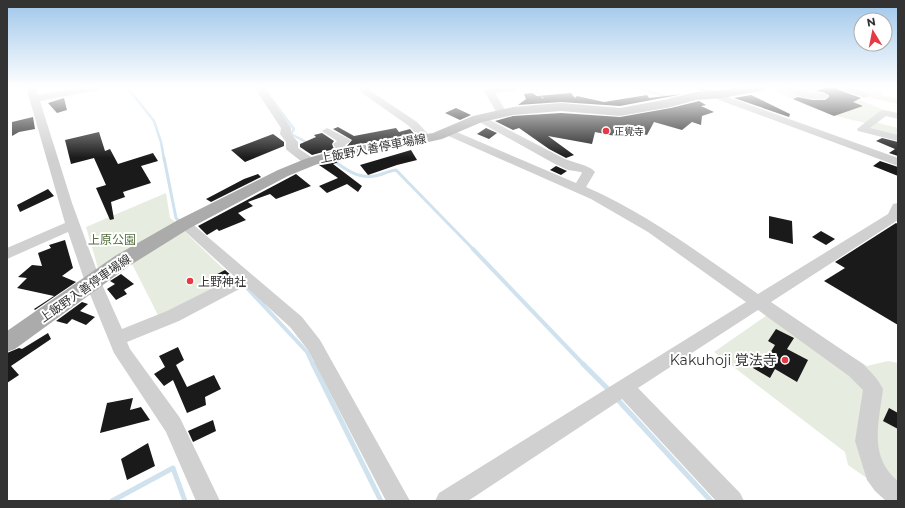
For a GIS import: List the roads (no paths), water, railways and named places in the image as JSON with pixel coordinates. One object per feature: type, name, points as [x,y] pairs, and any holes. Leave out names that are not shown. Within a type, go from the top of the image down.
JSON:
[{"type":"main road","name":"上飯野入善停車場線","points":[[7,343],[122,261],[184,224],[283,173],[310,162],[343,152],[426,138],[448,132],[480,118],[502,113],[523,111]]},
{"type":"main road","name":"上飯野入善停車場線","points":[[597,111],[620,112],[627,111]]},
{"type":"street","points":[[38,111],[73,225],[93,282],[117,340],[123,353],[173,425],[208,501]]},
{"type":"street","points":[[275,111],[286,128],[285,134],[292,142],[292,149],[310,162]]},
{"type":"street","points":[[394,111],[413,124],[426,138]]},
{"type":"street","points":[[771,111],[898,162]]},
{"type":"street","points":[[898,116],[884,113],[862,129],[898,138]]},
{"type":"street","points":[[480,118],[559,161],[572,167],[585,169],[589,172],[579,189]]},
{"type":"street","points":[[876,118],[898,123]]},
{"type":"street","points":[[328,131],[345,141],[339,144],[343,152]]},
{"type":"street","points":[[448,132],[596,196],[653,229],[856,370],[867,380],[873,390],[866,441],[875,472],[882,483],[898,496]]},
{"type":"street","points":[[447,501],[894,216],[898,207]]},
{"type":"street","points":[[184,224],[245,279],[296,322],[314,345],[398,501]]},
{"type":"street","points":[[7,254],[73,225]]},
{"type":"street","points":[[117,340],[173,316],[245,279]]},
{"type":"street","points":[[624,387],[732,501]]},
{"type":"waterway","points":[[146,111],[154,121],[161,142],[164,159]]},
{"type":"waterway","points":[[280,111],[294,129],[291,134],[308,143]]},
{"type":"waterway","points":[[164,158],[176,218],[181,223]]},
{"type":"waterway","points":[[333,160],[357,175],[368,177],[396,170],[474,250]]},
{"type":"waterway","points":[[473,249],[584,365]]},
{"type":"waterway","points":[[248,289],[307,352],[313,365]]},
{"type":"waterway","points":[[313,364],[381,501]]},
{"type":"waterway","points":[[584,365],[610,391]]},
{"type":"waterway","points":[[617,399],[711,501]]},
{"type":"waterway","points":[[112,501],[173,468],[185,501]]},
{"type":"place","name":"正覺寺","points":[[606,131]]},
{"type":"place","name":"上野神社","points":[[190,281]]},
{"type":"place","name":"Kakuhoji 覚法寺","points":[[785,360]]},
{"type":"park label","name":"上原公園","points":[[112,239]]}]
